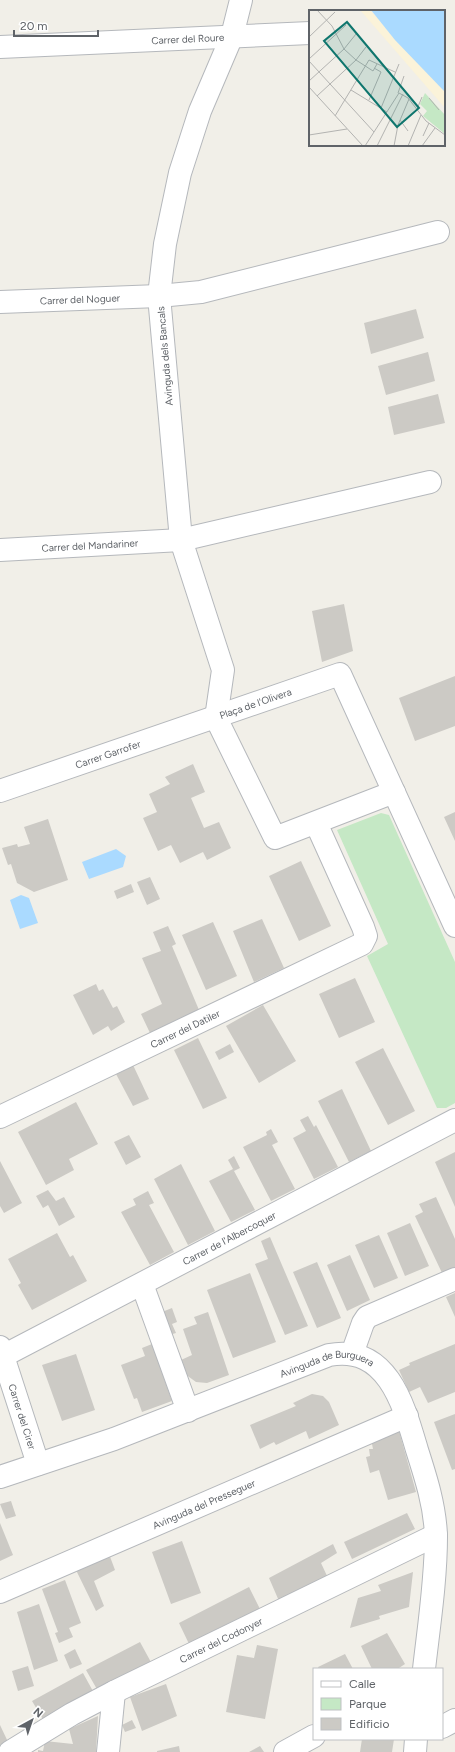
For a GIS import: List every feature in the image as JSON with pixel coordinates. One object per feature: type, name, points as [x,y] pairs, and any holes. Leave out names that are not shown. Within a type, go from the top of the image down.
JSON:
[{"type":"street","name":"Avinguda dels Bancals","points":[[216,718],[223,670],[180,540],[159,296],[165,244],[180,173],[200,111],[232,36],[240,0]]},
{"type":"street","name":"Carrer del Roure","points":[[0,47],[309,33]]},
{"type":"street","name":"Carrer del Noguer","points":[[0,302],[159,296],[201,292],[438,232]]},
{"type":"street","name":"Carrer del Mandariner","points":[[0,550],[180,540],[430,482]]},
{"type":"street","name":"Plaça de l'Olivera","points":[[394,792],[274,838],[216,718],[340,674],[394,792],[455,926]]},
{"type":"street","name":"Carrer Garrofer","points":[[0,791],[216,718]]},
{"type":"street","name":"Carrer del Datiler","points":[[0,1117],[362,944],[366,936],[316,823]]},
{"type":"street","name":"Carrer de l'Albercoquer","points":[[2,1351],[142,1284],[455,1120]]},
{"type":"street","points":[[352,1354],[363,1323],[367,1317],[455,1279]]},
{"type":"street","points":[[142,1284],[188,1411]]},
{"type":"street","name":"Carrer del Cirer","points":[[2,1351],[38,1464]]},
{"type":"street","name":"Avinguda de Burguera","points":[[0,1477],[114,1439],[328,1355],[339,1353],[352,1354],[371,1362],[385,1374],[400,1397],[408,1416],[428,1484],[434,1515],[436,1535],[435,1563],[424,1668]]},
{"type":"street","name":"Avinguda del Presseguer","points":[[0,1592],[408,1416]]},
{"type":"street","name":"Carrer del Codonyer","points":[[10,1752],[72,1714],[114,1692],[436,1535]]},
{"type":"street","points":[[108,1752],[114,1692]]},
{"type":"street","points":[[443,1726],[455,1720]]},
{"type":"street","points":[[285,1752],[313,1737]]},
{"type":"green space","points":[[381,813],[389,815],[455,962],[455,1103],[446,1108],[437,1108],[367,956],[388,944],[337,830]]},
{"type":"water","points":[[116,849],[126,856],[123,867],[89,879],[82,862]]},
{"type":"water","points":[[21,895],[29,898],[38,923],[20,929],[10,900]]},
{"type":"building","points":[[416,309],[424,338],[371,354],[364,323]]},
{"type":"building","points":[[428,352],[435,381],[386,395],[378,366]]},
{"type":"building","points":[[438,394],[445,423],[394,435],[388,407]]},
{"type":"building","points":[[344,604],[353,651],[322,662],[312,611]]},
{"type":"building","points":[[455,676],[455,726],[415,741],[399,698]]},
{"type":"building","points":[[193,764],[205,792],[191,798],[204,828],[219,822],[231,848],[207,860],[203,852],[180,863],[171,845],[158,851],[143,818],[157,812],[149,794],[170,784],[165,777]]},
{"type":"building","points":[[455,812],[455,841],[444,817]]},
{"type":"building","points":[[48,819],[68,880],[34,892],[17,883],[11,864],[8,865],[2,848],[17,844],[18,847],[30,844],[24,827]]},
{"type":"building","points":[[301,861],[331,926],[299,941],[269,876]]},
{"type":"building","points":[[150,877],[160,899],[147,905],[137,882]]},
{"type":"building","points":[[131,884],[134,892],[117,899],[114,891]]},
{"type":"building","points":[[262,919],[284,968],[254,982],[233,931]]},
{"type":"building","points":[[213,922],[237,976],[206,990],[182,935]]},
{"type":"building","points":[[168,926],[176,944],[172,946],[199,1010],[150,1033],[141,1014],[162,1004],[142,958],[161,951],[153,932]]},
{"type":"building","points":[[355,978],[375,1022],[339,1038],[319,994]]},
{"type":"building","points":[[96,984],[99,991],[103,989],[113,1008],[117,1006],[125,1022],[111,1031],[108,1026],[93,1035],[73,995]]},
{"type":"building","points":[[263,1005],[296,1061],[259,1083],[226,1026]]},
{"type":"building","points":[[198,1038],[227,1098],[203,1109],[174,1050]]},
{"type":"building","points":[[230,1044],[234,1052],[219,1060],[215,1052]]},
{"type":"building","points":[[383,1048],[415,1111],[388,1125],[355,1062]]},
{"type":"building","points":[[133,1065],[149,1099],[133,1106],[116,1074]]},
{"type":"building","points":[[342,1089],[371,1151],[349,1162],[318,1101]]},
{"type":"building","points":[[76,1102],[98,1144],[69,1159],[74,1170],[46,1185],[18,1132]]},
{"type":"building","points":[[308,1116],[314,1127],[316,1125],[338,1167],[314,1179],[293,1138],[306,1131],[300,1120]]},
{"type":"building","points":[[271,1129],[278,1142],[272,1145],[295,1189],[271,1201],[243,1147],[267,1135],[266,1132]]},
{"type":"building","points":[[129,1135],[141,1157],[126,1165],[114,1142]]},
{"type":"building","points":[[455,1152],[455,1207],[435,1162]]},
{"type":"building","points":[[234,1156],[240,1168],[234,1171],[255,1210],[231,1222],[209,1181],[233,1169],[228,1160]]},
{"type":"building","points":[[0,1161],[22,1203],[4,1213],[0,1206]]},
{"type":"building","points":[[181,1164],[215,1231],[188,1245],[154,1179]]},
{"type":"building","points":[[48,1190],[56,1201],[64,1197],[75,1217],[59,1226],[48,1205],[43,1208],[36,1196]]},
{"type":"building","points":[[148,1191],[154,1203],[149,1205],[174,1252],[150,1265],[121,1212],[136,1205],[133,1199]]},
{"type":"building","points":[[436,1197],[455,1239],[455,1270],[443,1275],[415,1216],[423,1212],[419,1204]]},
{"type":"building","points":[[410,1223],[429,1266],[405,1276],[387,1233]]},
{"type":"building","points":[[57,1233],[70,1257],[73,1255],[87,1281],[32,1310],[18,1285],[21,1283],[8,1259]]},
{"type":"building","points":[[379,1235],[398,1278],[374,1288],[355,1245]]},
{"type":"building","points":[[270,1237],[308,1326],[285,1335],[255,1264],[268,1259],[261,1241]]},
{"type":"building","points":[[350,1255],[370,1300],[347,1311],[327,1265]]},
{"type":"building","points":[[317,1262],[341,1318],[317,1328],[293,1272]]},
{"type":"building","points":[[250,1273],[276,1342],[233,1358],[207,1290]]},
{"type":"building","points":[[455,1293],[455,1317],[446,1297]]},
{"type":"building","points":[[172,1308],[177,1322],[172,1324],[176,1333],[169,1335],[162,1312]]},
{"type":"building","points":[[208,1312],[229,1375],[207,1383],[196,1382],[185,1374],[181,1360],[192,1355],[183,1329],[197,1324],[194,1317]]},
{"type":"building","points":[[152,1344],[172,1401],[142,1412],[137,1398],[134,1399],[121,1365],[145,1356],[142,1348]]},
{"type":"building","points":[[455,1344],[455,1392],[428,1403],[420,1387],[409,1392],[399,1370],[410,1365],[409,1363]]},
{"type":"building","points":[[76,1354],[95,1410],[62,1421],[42,1365]]},
{"type":"building","points":[[312,1394],[323,1396],[329,1402],[339,1425],[309,1439],[306,1431],[276,1445],[274,1442],[260,1449],[250,1425],[296,1406],[293,1403]]},
{"type":"building","points":[[455,1414],[455,1469],[452,1470],[434,1422]]},
{"type":"building","points":[[399,1431],[416,1492],[388,1500],[379,1470],[370,1473],[366,1457],[370,1456],[369,1449],[373,1449],[371,1439]]},
{"type":"building","points":[[11,1501],[16,1516],[6,1519],[0,1504]]},
{"type":"building","points":[[407,1513],[415,1529],[352,1559],[344,1542]]},
{"type":"building","points":[[0,1523],[13,1555],[0,1561]]},
{"type":"building","points":[[182,1541],[201,1593],[171,1604],[152,1552]]},
{"type":"building","points":[[333,1544],[337,1553],[321,1563],[328,1578],[279,1601],[269,1578]]},
{"type":"building","points":[[109,1554],[115,1570],[94,1581],[104,1606],[96,1611],[75,1568]]},
{"type":"building","points":[[413,1572],[409,1607],[379,1616],[380,1619],[350,1628],[358,1598],[381,1591],[378,1585]]},
{"type":"building","points":[[65,1580],[81,1623],[69,1628],[73,1637],[59,1643],[55,1633],[58,1632],[42,1589]]},
{"type":"building","points":[[249,1587],[261,1611],[190,1646],[179,1623]]},
{"type":"building","points":[[39,1604],[58,1661],[34,1670],[17,1612]]},
{"type":"building","points":[[387,1633],[405,1664],[399,1668],[372,1668],[361,1646]]},
{"type":"building","points":[[140,1642],[152,1664],[98,1691],[86,1670]]},
{"type":"building","points":[[257,1645],[278,1649],[265,1719],[226,1712],[237,1655],[254,1658]]},
{"type":"building","points":[[75,1649],[82,1664],[70,1669],[64,1655]]},
{"type":"building","points":[[345,1654],[352,1668],[318,1668]]},
{"type":"building","points":[[28,1666],[34,1686],[18,1691],[12,1671]]},
{"type":"building","points":[[83,1673],[94,1693],[44,1721],[32,1701]]},
{"type":"building","points":[[166,1684],[177,1716],[142,1731],[130,1697]]},
{"type":"building","points":[[98,1716],[96,1752],[38,1752],[38,1750],[43,1751],[45,1741],[73,1744],[69,1729]]},
{"type":"building","points":[[132,1720],[136,1728],[125,1732],[122,1725]]},
{"type":"building","points":[[0,1725],[9,1744],[0,1749]]},
{"type":"building","points":[[362,1740],[394,1740],[392,1752],[360,1752]]},
{"type":"building","points":[[179,1746],[180,1752],[157,1752],[157,1751]]},
{"type":"building","points":[[260,1746],[264,1752],[249,1752]]}]
